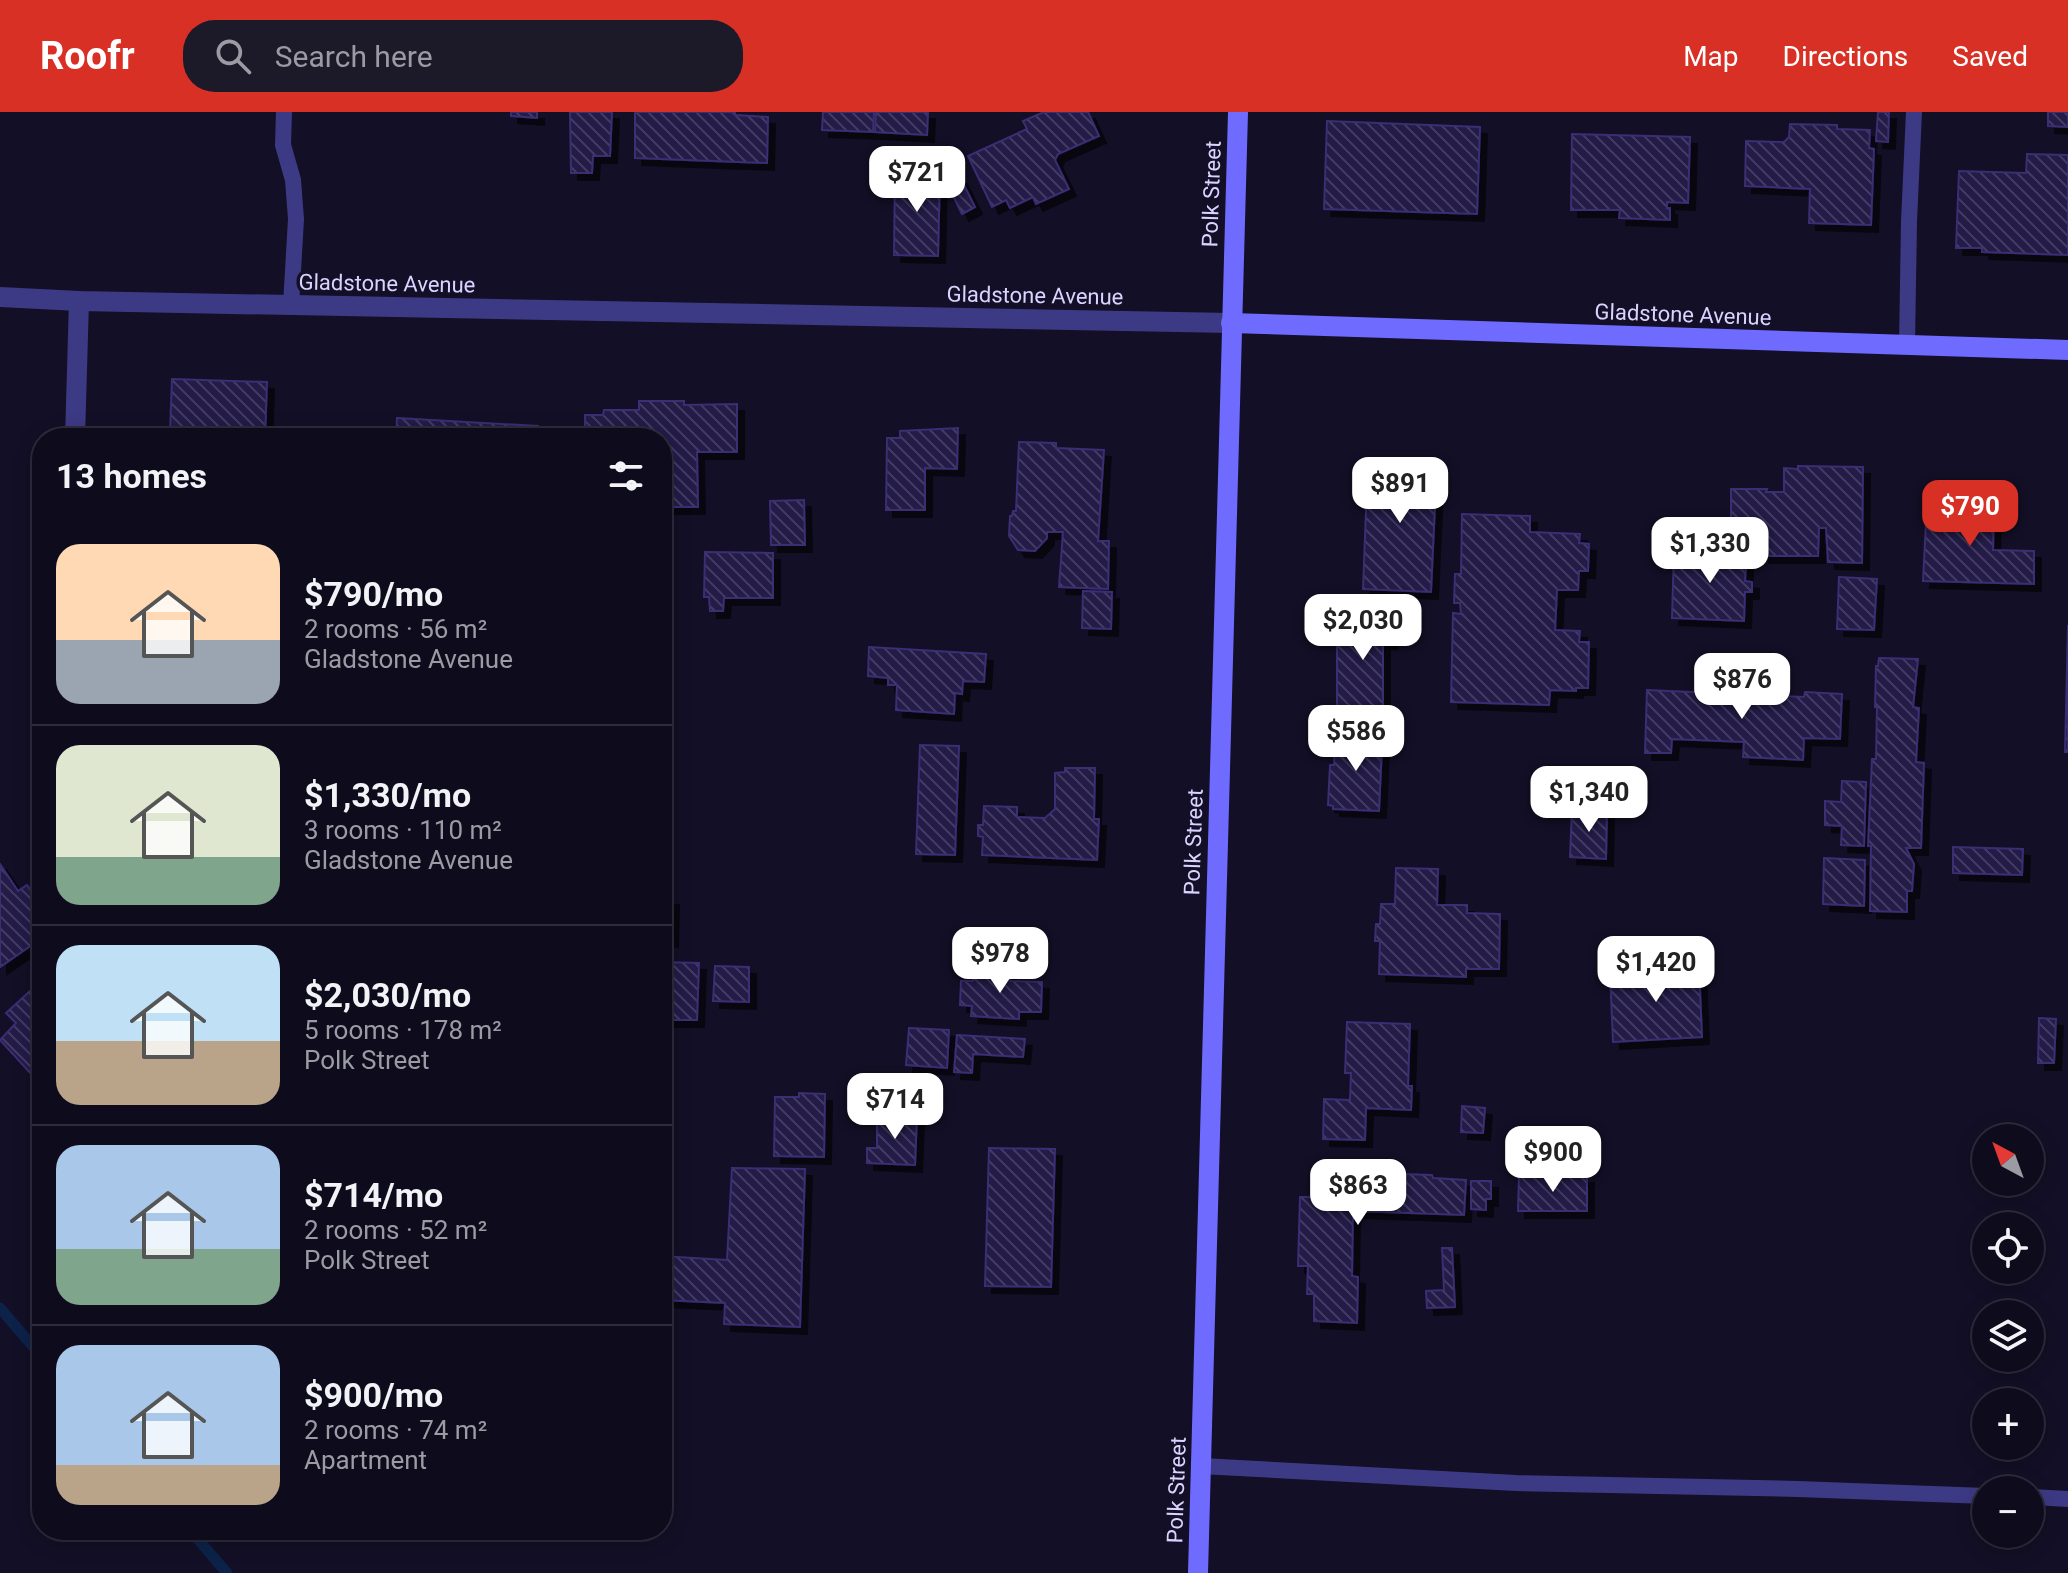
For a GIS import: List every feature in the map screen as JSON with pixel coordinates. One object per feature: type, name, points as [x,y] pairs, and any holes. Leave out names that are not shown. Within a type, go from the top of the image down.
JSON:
[{"type":"street","name":"Polk Street","points":[[1198,1573],[1238,112]]},
{"type":"street","name":"Gladstone Avenue","points":[[0,297],[1231,323],[2068,350]]},
{"type":"street","points":[[75,428],[79,301]]},
{"type":"lane","points":[[284,112],[283,145],[293,180],[296,219],[291,305]]},
{"type":"lane","points":[[1907,345],[1914,112]]},
{"type":"lane","points":[[1201,1466],[1516,1483],[1972,1495]]},
{"type":"lane","points":[[2044,1498],[2068,1499]]},
{"type":"building","points":[[511,112],[537,112],[537,118],[511,116]]},
{"type":"building","points":[[570,112],[612,112],[610,156],[593,156],[592,173],[571,173]]},
{"type":"building","points":[[635,112],[735,112],[735,115],[768,117],[767,163],[635,158]]},
{"type":"building","points":[[823,112],[874,112],[873,132],[822,130]]},
{"type":"building","points":[[876,112],[928,112],[927,135],[875,132]]},
{"type":"building","points":[[1044,112],[1088,112],[1099,136],[1058,154],[1055,160],[1069,189],[1036,204],[1033,197],[1010,208],[1006,200],[992,207],[968,156],[1027,129],[1023,121]]},
{"type":"building","points":[[1878,112],[1889,112],[1888,142],[1876,141]]},
{"type":"building","points":[[2048,112],[2068,112],[2068,127],[2048,126]]},
{"type":"building","points":[[1327,121],[1480,127],[1477,214],[1324,209]]},
{"type":"building","points":[[1790,124],[1837,125],[1837,129],[1870,130],[1869,148],[1874,149],[1871,225],[1809,223],[1810,189],[1745,186],[1746,141],[1784,142],[1789,137]]},
{"type":"building","points":[[1572,134],[1690,137],[1688,203],[1667,202],[1670,220],[1619,218],[1620,210],[1571,210]]},
{"type":"building","points":[[2027,154],[2068,155],[2068,255],[1956,248],[1959,171],[2026,173]]},
{"type":"building","points":[[895,172],[940,173],[938,256],[894,255]]},
{"type":"building","points":[[960,177],[975,207],[962,214],[947,183]]},
{"type":"building","points":[[172,379],[267,382],[265,428],[170,428]]},
{"type":"building","points":[[639,401],[684,401],[684,405],[737,404],[737,452],[697,452],[698,507],[672,507],[672,428],[585,428],[585,415],[603,415],[604,410],[639,410]]},
{"type":"building","points":[[397,418],[538,426],[538,428],[396,428]]},
{"type":"building","points":[[958,428],[957,469],[925,468],[925,510],[886,510],[887,438],[900,438],[900,431]]},
{"type":"building","points":[[1019,442],[1056,443],[1056,448],[1104,450],[1098,541],[1109,541],[1108,589],[1059,587],[1063,532],[1047,532],[1047,538],[1035,551],[1018,550],[1009,536],[1010,516],[1016,511]]},
{"type":"building","points":[[1368,458],[1437,461],[1431,592],[1363,589]]},
{"type":"building","points":[[1798,466],[1863,467],[1862,563],[1828,562],[1826,528],[1819,528],[1818,556],[1762,556],[1762,525],[1731,525],[1731,489],[1784,492],[1784,468],[1798,469]]},
{"type":"building","points":[[804,500],[805,545],[771,545],[770,501]]},
{"type":"building","points":[[1927,503],[1994,505],[1993,550],[2034,551],[2034,584],[1923,581]]},
{"type":"building","points":[[1462,514],[1530,516],[1530,532],[1580,534],[1579,543],[1589,544],[1588,571],[1579,571],[1578,590],[1557,590],[1555,630],[1580,631],[1579,642],[1589,642],[1588,688],[1550,690],[1549,705],[1451,702],[1453,613],[1461,614],[1460,603],[1454,603],[1455,574],[1461,574]]},
{"type":"building","points":[[1674,549],[1747,552],[1745,581],[1752,582],[1752,592],[1745,592],[1744,621],[1672,618]]},
{"type":"building","points":[[705,552],[773,553],[773,598],[724,598],[723,611],[710,611],[709,597],[704,597]]},
{"type":"building","points":[[1839,577],[1877,579],[1874,630],[1837,629]]},
{"type":"building","points":[[1083,591],[1112,592],[1111,629],[1082,628]]},
{"type":"building","points":[[1358,610],[1391,610],[1391,642],[1383,642],[1383,709],[1337,709],[1337,633],[1354,633],[1354,628],[1358,627]]},
{"type":"building","points":[[2068,625],[2068,752],[2065,752]]},
{"type":"building","points":[[869,647],[986,654],[984,682],[963,681],[962,694],[955,693],[954,714],[896,710],[897,685],[888,685],[888,678],[868,676]]},
{"type":"building","points":[[1879,658],[1918,659],[1913,707],[1919,708],[1916,762],[1924,763],[1921,848],[1906,848],[1914,864],[1912,891],[1907,891],[1907,912],[1870,911],[1871,846],[1868,846],[1872,759],[1876,759],[1876,666]]},
{"type":"building","points":[[1647,690],[1804,697],[1805,692],[1842,694],[1840,739],[1804,738],[1803,760],[1743,757],[1744,742],[1672,739],[1671,753],[1645,753]]},
{"type":"building","points":[[1335,734],[1378,735],[1377,746],[1382,746],[1379,811],[1333,809],[1328,805]]},
{"type":"building","points":[[920,745],[959,746],[955,855],[916,854]]},
{"type":"building","points":[[1065,768],[1095,768],[1094,819],[1099,819],[1097,860],[982,855],[983,837],[978,836],[978,825],[983,825],[984,806],[1017,807],[1017,817],[1045,818],[1055,809],[1055,773],[1065,772]]},
{"type":"building","points":[[1842,781],[1866,782],[1864,846],[1841,845],[1842,826],[1825,825],[1825,801],[1841,802]]},
{"type":"building","points":[[1572,809],[1607,810],[1606,859],[1570,857]]},
{"type":"building","points":[[1953,847],[2023,849],[2022,875],[1953,873]]},
{"type":"building","points":[[1824,858],[1865,860],[1864,906],[1823,904]]},
{"type":"building","points":[[0,864],[18,891],[27,885],[32,892],[32,945],[0,967]]},
{"type":"building","points":[[1396,868],[1438,869],[1437,905],[1467,905],[1467,913],[1500,914],[1499,969],[1466,969],[1466,977],[1379,974],[1380,941],[1375,941],[1376,924],[1380,924],[1381,904],[1395,904]]},
{"type":"building","points":[[672,962],[699,963],[697,1020],[672,1020]]},
{"type":"building","points":[[715,966],[749,967],[749,1002],[713,1001]]},
{"type":"building","points":[[1699,966],[1702,1037],[1613,1042],[1610,971]]},
{"type":"building","points":[[973,969],[1010,971],[1010,981],[1042,982],[1041,1012],[1019,1012],[1019,1019],[971,1016],[972,1006],[960,1005],[961,981],[973,981]]},
{"type":"building","points":[[32,989],[32,1075],[0,1040],[16,1023],[6,1013]]},
{"type":"building","points":[[2039,1018],[2056,1019],[2054,1063],[2038,1063]]},
{"type":"building","points":[[1347,1022],[1410,1024],[1408,1086],[1412,1086],[1411,1110],[1366,1108],[1365,1140],[1323,1139],[1324,1099],[1350,1100],[1351,1073],[1345,1073]]},
{"type":"building","points":[[909,1028],[949,1030],[947,1068],[906,1065]]},
{"type":"building","points":[[957,1035],[1025,1039],[1023,1057],[973,1054],[972,1073],[954,1072]]},
{"type":"building","points":[[799,1093],[825,1094],[824,1157],[774,1156],[775,1097],[799,1097]]},
{"type":"building","points":[[1462,1106],[1485,1108],[1483,1133],[1461,1132]]},
{"type":"building","points":[[877,1115],[917,1116],[915,1165],[867,1163],[867,1148],[877,1148]]},
{"type":"building","points":[[989,1148],[1055,1149],[1051,1287],[985,1286]]},
{"type":"building","points":[[732,1168],[805,1169],[800,1327],[724,1324],[725,1303],[672,1300],[672,1257],[727,1260]]},
{"type":"building","points":[[1312,1171],[1432,1175],[1433,1178],[1466,1180],[1464,1215],[1353,1211],[1352,1276],[1358,1277],[1357,1323],[1314,1321],[1314,1294],[1307,1294],[1308,1266],[1298,1266],[1300,1197],[1311,1197]]},
{"type":"building","points":[[1519,1176],[1587,1176],[1587,1211],[1518,1211]]},
{"type":"building","points":[[1471,1181],[1491,1181],[1491,1199],[1486,1199],[1486,1210],[1471,1209]]},
{"type":"building","points":[[1442,1248],[1452,1248],[1455,1307],[1427,1308],[1426,1291],[1444,1290]]},
{"type":"waterway","points":[[0,1308],[32,1345]]},
{"type":"waterway","points":[[199,1540],[227,1573]]}]
